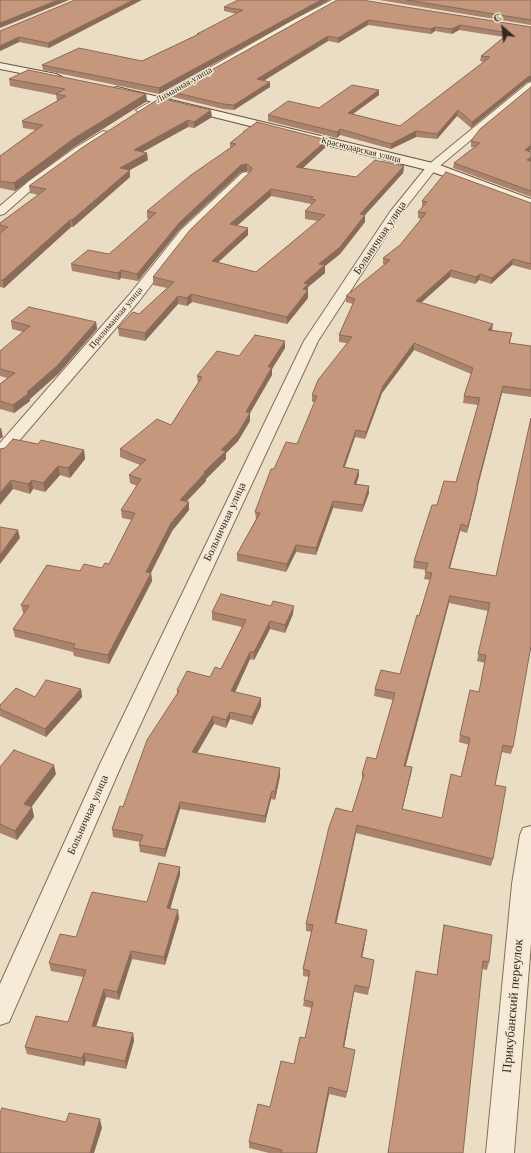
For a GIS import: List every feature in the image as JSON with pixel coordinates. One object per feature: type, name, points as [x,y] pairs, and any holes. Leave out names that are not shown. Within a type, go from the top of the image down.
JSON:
[{"type":"street","name":"Лиманная улица","points":[[132,116],[159,99],[338,0]]},
{"type":"street","points":[[0,66],[66,79]]},
{"type":"street","name":"Больничная улица","points":[[0,1013],[111,764],[311,341],[394,214],[432,167],[531,85]]},
{"type":"street","name":"Краснодарская улица","points":[[105,88],[159,99],[432,167],[531,204]]},
{"type":"street","points":[[0,212],[33,183],[78,150],[112,129]]},
{"type":"street","name":"Прилиманная улица","points":[[0,453],[134,298],[185,233],[246,175]]},
{"type":"street","name":"Прикубанский переулок","points":[[500,1153],[524,884],[531,835]]},
{"type":"building","points":[[0,0],[58,0],[0,23]]},
{"type":"building","points":[[75,0],[133,0],[48,43],[19,37],[0,46],[0,31]]},
{"type":"building","points":[[238,0],[321,0],[159,88],[42,65],[79,48],[142,61],[199,34],[197,34],[243,10],[224,7]]},
{"type":"building","points":[[337,0],[362,0],[531,27],[531,76],[472,122],[458,110],[437,134],[416,131],[391,144],[340,129],[337,132],[268,115],[288,101],[319,108],[352,85],[379,90],[348,113],[400,126],[490,57],[481,56],[509,33],[460,25],[452,29],[435,27],[431,29],[368,20],[338,38],[328,36],[257,79],[270,82],[234,105],[223,104],[172,92]]},
{"type":"building","points":[[407,0],[531,0],[531,20]]},
{"type":"building","points":[[28,70],[146,94],[73,139],[14,183],[0,181],[0,156],[43,125],[22,121],[66,96],[56,94],[65,89],[9,79]]},
{"type":"building","points":[[531,87],[531,145],[525,150],[531,152],[531,157],[527,160],[531,161],[531,191],[454,163],[480,143],[471,141],[480,129]]},
{"type":"building","points":[[160,98],[211,110],[194,122],[188,120],[134,150],[147,153],[120,168],[130,170],[72,220],[70,220],[3,280],[0,280],[0,233],[8,227],[0,225],[0,223],[46,189],[29,186],[83,147]]},
{"type":"building","points":[[257,122],[327,140],[296,167],[356,177],[375,160],[404,166],[360,214],[365,215],[340,247],[319,264],[325,265],[304,283],[308,284],[303,289],[308,290],[287,317],[191,294],[187,298],[178,296],[145,333],[118,328],[133,312],[139,314],[174,282],[153,277],[190,230],[251,171],[252,168],[247,164],[241,165],[180,222],[137,274],[121,270],[118,273],[71,264],[88,250],[109,254],[156,213],[147,211],[191,175],[236,144],[230,143]],"holes":[[[271,189],[313,197],[311,199],[316,200],[305,211],[325,215],[256,272],[212,261],[248,228],[230,224]]]},
{"type":"building","points":[[446,172],[531,203],[531,264],[513,259],[492,278],[480,274],[476,277],[451,270],[416,301],[493,324],[488,330],[512,333],[509,343],[531,346],[531,390],[503,386],[468,526],[461,524],[449,568],[496,576],[531,418],[531,646],[513,747],[503,745],[495,785],[506,787],[493,859],[357,825],[335,923],[367,930],[361,957],[374,960],[369,988],[355,985],[343,1047],[355,1050],[347,1092],[329,1087],[316,1153],[281,1153],[282,1150],[249,1142],[258,1104],[270,1107],[281,1061],[294,1064],[300,1037],[305,1038],[313,1002],[304,1000],[310,971],[303,969],[313,925],[306,924],[329,827],[336,808],[352,812],[364,774],[362,774],[367,757],[376,759],[395,693],[375,689],[381,670],[400,674],[417,615],[419,616],[432,573],[425,572],[428,563],[414,561],[432,505],[437,505],[444,481],[456,482],[480,398],[464,396],[473,368],[414,343],[383,386],[366,432],[356,430],[343,467],[359,470],[354,484],[369,486],[363,505],[333,501],[316,548],[296,545],[287,564],[237,554],[260,513],[255,512],[271,469],[274,469],[286,442],[297,444],[317,396],[312,395],[318,380],[352,337],[339,335],[355,299],[346,296],[390,260],[383,258],[400,245],[426,213],[418,212],[427,202],[422,201]],"holes":[[[450,596],[490,603],[478,654],[486,655],[479,692],[470,690],[460,735],[470,738],[461,777],[451,774],[442,818],[402,809],[412,767],[404,766]]]},
{"type":"building","points":[[29,307],[96,322],[57,366],[27,392],[29,393],[13,405],[0,401],[0,384],[15,373],[0,369],[0,351],[30,326],[11,321]]},
{"type":"building","points":[[255,335],[285,341],[268,367],[272,367],[246,412],[250,413],[238,433],[221,450],[226,451],[204,472],[205,473],[180,500],[189,502],[171,523],[146,572],[151,573],[108,655],[73,648],[75,644],[13,629],[29,606],[21,605],[47,565],[80,571],[84,564],[102,568],[105,563],[109,564],[135,513],[121,510],[141,479],[129,475],[146,460],[120,449],[157,419],[171,425],[202,377],[197,376],[217,351],[239,356]]},
{"type":"building","points":[[13,439],[38,444],[41,440],[84,450],[68,468],[58,466],[43,483],[32,480],[28,484],[11,480],[0,493],[0,449],[5,448]]},
{"type":"building","points":[[0,527],[18,530],[0,555]]},
{"type":"building","points":[[221,594],[271,606],[273,601],[294,606],[285,625],[270,621],[254,652],[250,652],[231,691],[261,698],[252,717],[230,712],[226,720],[213,716],[192,752],[280,768],[275,792],[272,791],[265,816],[180,802],[165,849],[139,845],[143,835],[112,829],[120,806],[123,807],[147,740],[179,691],[177,690],[187,671],[210,677],[215,667],[221,669],[246,620],[212,612]]},
{"type":"building","points":[[46,680],[81,689],[45,729],[0,709],[0,705],[16,688],[35,697]]},
{"type":"building","points":[[14,750],[54,765],[24,804],[32,807],[15,831],[0,824],[0,767]]},
{"type":"building","points":[[159,863],[180,867],[167,908],[178,910],[164,957],[131,951],[117,992],[104,989],[92,1026],[133,1033],[125,1061],[84,1053],[82,1058],[25,1047],[36,1016],[68,1022],[86,970],[49,963],[60,934],[76,937],[92,892],[147,902]]},
{"type":"building","points":[[444,925],[492,935],[489,962],[483,961],[463,1153],[388,1153],[416,971],[437,975]]},
{"type":"building","points":[[2,1108],[66,1122],[69,1113],[100,1119],[90,1153],[0,1153],[0,1113]]}]
